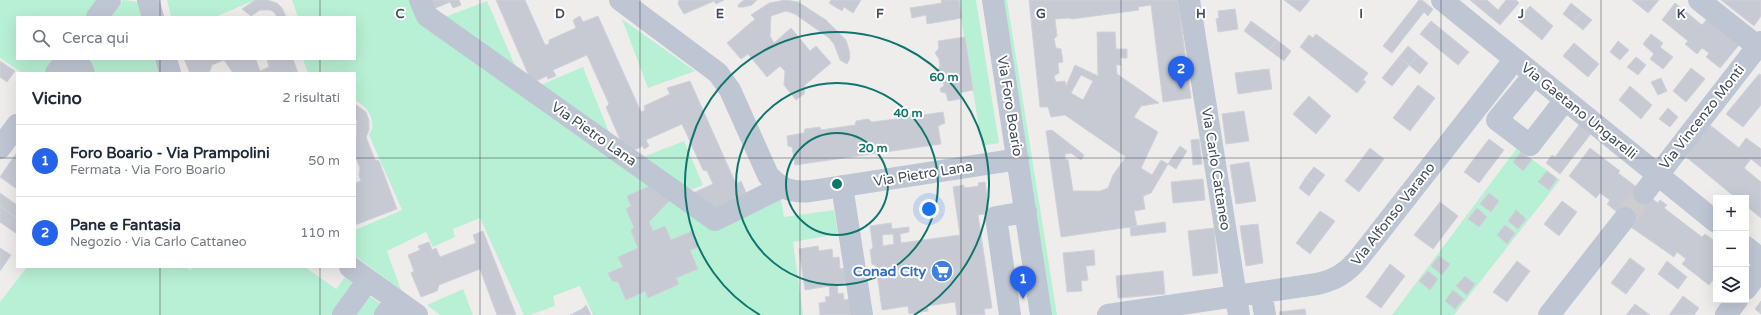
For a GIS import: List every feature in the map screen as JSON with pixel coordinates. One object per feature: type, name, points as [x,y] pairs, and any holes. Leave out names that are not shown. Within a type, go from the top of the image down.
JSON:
[{"type":"street","points":[[98,16],[110,0]]},
{"type":"street","points":[[148,0],[153,16]]},
{"type":"street","name":"Via Pietro Lana","points":[[420,0],[427,16],[715,220],[775,181],[790,191],[799,192],[1018,159]]},
{"type":"street","points":[[620,0],[718,73],[730,90],[775,181]]},
{"type":"street","name":"Via Foro Boario","points":[[993,0],[1041,315]]},
{"type":"street","name":"Via Carlo Cattaneo","points":[[1189,0],[1238,306]]},
{"type":"street","name":"Via Gaetano Ungarelli","points":[[1442,0],[1713,220]]},
{"type":"street","points":[[1699,0],[1760,46]]},
{"type":"street","name":"Via Vincenzo Monti","points":[[1644,192],[1760,46]]},
{"type":"street","name":"Via Alfonso Varano","points":[[1108,315],[1238,306],[1261,293],[1328,282],[1344,274],[1352,267],[1514,59]]},
{"type":"street","points":[[57,72],[66,60]]},
{"type":"street","points":[[78,60],[84,72]]},
{"type":"street","points":[[166,60],[170,72]]},
{"type":"street","points":[[1534,74],[1497,120],[1530,145],[1566,100]]},
{"type":"street","points":[[0,148],[16,126]]},
{"type":"street","points":[[842,186],[862,315]]},
{"type":"street","points":[[1010,315],[996,217],[1026,212]]},
{"type":"street","points":[[1549,315],[1625,218]]},
{"type":"street","points":[[1749,249],[1761,259]]},
{"type":"street","points":[[351,268],[368,280],[391,308],[417,315]]},
{"type":"street","points":[[1749,285],[1761,269]]},
{"type":"street","points":[[343,315],[368,280]]},
{"type":"street","points":[[1261,293],[1265,315]]},
{"type":"street","points":[[1726,315],[1735,303]]},
{"type":"green space","points":[[0,0],[100,0],[89,16],[16,16],[16,60],[56,60],[48,72],[21,72],[0,58]]},
{"type":"green space","points":[[123,0],[139,2],[143,16],[110,16]]},
{"type":"green space","points":[[167,0],[255,0],[217,16],[171,16]]},
{"type":"green space","points":[[292,0],[424,0],[432,22],[487,1],[526,91],[583,67],[622,165],[684,141],[703,185],[683,193],[781,199],[784,217],[834,210],[838,234],[793,242],[803,315],[593,315],[580,286],[553,296],[555,306],[530,315],[524,315],[480,218],[453,229],[455,237],[433,247],[426,232],[387,251],[401,290],[356,257],[356,230],[402,210],[369,135],[372,125],[370,115],[364,106],[356,102],[356,72],[308,72],[303,60],[356,60],[356,16],[298,16]]},
{"type":"green space","points":[[958,0],[976,0],[999,143],[982,146]]},
{"type":"green space","points":[[998,0],[1007,0],[1057,315],[1047,315]]},
{"type":"green space","points":[[622,19],[695,71],[648,88]]},
{"type":"green space","points":[[82,60],[154,60],[158,72],[96,72]]},
{"type":"green space","points":[[1517,148],[1560,180],[1454,315],[1392,315]]},
{"type":"green space","points":[[26,268],[187,268],[190,270],[192,268],[306,268],[336,289],[345,277],[357,286],[336,315],[0,315],[0,302]]},
{"type":"green space","points":[[463,289],[473,315],[440,315],[427,305]]},
{"type":"green space","points":[[370,296],[385,307],[379,315],[356,315]]},
{"type":"building","points":[[255,0],[267,0],[277,3],[282,8],[286,16],[276,16],[274,12],[270,10],[260,10],[251,16],[242,9]]},
{"type":"building","points":[[427,0],[459,0],[461,5],[453,8],[450,2],[431,10]]},
{"type":"building","points":[[496,0],[525,0],[545,45],[549,44],[549,40],[576,28],[573,20],[580,16],[583,22],[598,16],[641,112],[645,110],[644,106],[670,94],[667,88],[690,81],[736,184],[741,181],[747,195],[707,212],[693,193],[713,184],[707,171],[703,170],[682,124],[646,140],[649,146],[644,149],[643,146],[630,152],[622,144],[606,107],[609,104],[587,55],[553,70],[556,76],[548,79],[547,76],[532,83]]},
{"type":"building","points":[[679,0],[724,0],[716,4],[714,1],[684,14],[678,4]]},
{"type":"building","points":[[744,0],[757,0],[752,5],[738,7]]},
{"type":"building","points":[[786,0],[798,2],[826,20],[846,40],[850,58],[847,64],[840,60],[834,44],[829,38],[795,14],[786,11],[771,16],[770,36],[774,43],[791,28],[810,51],[816,46],[831,63],[805,85],[804,94],[796,100],[784,85],[785,71],[780,66],[767,77],[748,54],[741,59],[727,43],[755,19],[751,15],[769,3]]},
{"type":"building","points":[[831,0],[861,0],[853,13],[844,7],[842,11],[829,3]]},
{"type":"building","points":[[941,0],[959,0],[962,18],[927,24],[926,15],[912,18],[910,8],[942,3]]},
{"type":"building","points":[[1029,0],[1178,0],[1191,98],[1163,102],[1151,5],[1138,7],[1139,10],[1072,19],[1055,19],[1057,36],[1054,39],[1056,48],[1061,49],[1063,62],[1058,63],[1059,73],[1054,76],[1056,82],[1065,81],[1066,86],[1075,65],[1098,76],[1097,32],[1115,32],[1116,49],[1127,49],[1127,58],[1120,58],[1121,65],[1116,65],[1117,74],[1159,103],[1141,106],[1134,117],[1158,132],[1141,168],[1152,175],[1161,160],[1168,164],[1151,193],[1143,196],[1145,209],[1134,211],[1137,226],[1061,237],[1046,131],[1052,130],[1084,155],[1081,160],[1071,153],[1065,154],[1065,159],[1068,160],[1073,191],[1100,191],[1108,188],[1113,175],[1126,157],[1065,115],[1051,117],[1048,107],[1040,107]],"holes":[[[1081,75],[1093,81],[1083,100],[1071,93]]]},
{"type":"building","points":[[1284,0],[1310,0],[1300,12]]},
{"type":"building","points":[[1419,0],[1422,0],[1433,9],[1428,16],[1424,12],[1392,53],[1383,46]]},
{"type":"building","points":[[1470,0],[1487,0],[1498,10],[1506,0],[1516,0],[1519,3],[1500,25]]},
{"type":"building","points":[[1632,0],[1659,0],[1648,13]]},
{"type":"building","points":[[1721,0],[1761,0],[1761,16],[1754,26]]},
{"type":"building","points":[[1571,3],[1582,12],[1573,22],[1563,14]]},
{"type":"building","points":[[1675,3],[1702,25],[1707,19],[1739,45],[1720,68],[1706,57],[1709,53],[1702,48],[1697,54],[1685,44],[1688,41],[1662,20]]},
{"type":"building","points":[[1530,6],[1553,26],[1542,40],[1518,20]]},
{"type":"building","points":[[1235,9],[1238,29],[1218,32],[1216,19],[1219,18],[1218,11]]},
{"type":"building","points":[[1582,12],[1592,20],[1583,30],[1573,22]]},
{"type":"building","points":[[1251,21],[1277,40],[1269,50],[1244,31]]},
{"type":"building","points":[[1431,21],[1469,52],[1458,65],[1420,34]]},
{"type":"building","points":[[1316,34],[1368,73],[1363,80],[1366,82],[1357,93],[1300,47],[1309,35],[1313,38]]},
{"type":"building","points":[[1651,34],[1663,43],[1660,47],[1673,57],[1663,69],[1650,59],[1654,54],[1643,44]]},
{"type":"building","points":[[965,37],[973,90],[959,93],[960,99],[948,101],[946,93],[941,92],[940,89],[944,85],[943,79],[937,74],[940,66],[939,59],[935,53],[939,48],[938,41]]},
{"type":"building","points":[[1277,40],[1291,51],[1284,61],[1269,50]]},
{"type":"building","points":[[1618,41],[1629,50],[1620,60],[1610,52]]},
{"type":"building","points":[[1574,43],[1599,64],[1588,77],[1563,56]]},
{"type":"building","points":[[1408,46],[1418,55],[1409,65],[1399,57]]},
{"type":"building","points":[[1418,55],[1428,63],[1420,74],[1409,65]]},
{"type":"building","points":[[1399,57],[1409,65],[1392,86],[1382,78]]},
{"type":"building","points":[[1636,57],[1646,65],[1638,75],[1627,67]]},
{"type":"building","points":[[184,60],[224,60],[212,65],[209,72],[190,72]]},
{"type":"building","points":[[224,60],[256,60],[260,71],[269,67],[267,60],[293,60],[298,72],[232,72]]},
{"type":"building","points":[[0,61],[15,71],[7,82],[0,77]]},
{"type":"building","points":[[1691,68],[1705,79],[1686,102],[1673,91]]},
{"type":"building","points":[[1269,69],[1272,89],[1238,94],[1235,73]]},
{"type":"building","points":[[1759,74],[1761,75],[1761,105],[1743,127],[1726,114]]},
{"type":"building","points":[[1661,78],[1667,91],[1658,95],[1651,82]]},
{"type":"building","points":[[1418,85],[1435,98],[1410,131],[1393,118]]},
{"type":"building","points":[[1630,86],[1652,105],[1641,119],[1619,100]]},
{"type":"building","points":[[1309,96],[1331,116],[1316,134],[1293,114]]},
{"type":"building","points":[[356,105],[366,112],[369,121],[369,130],[366,137],[375,160],[379,161],[397,209],[356,225],[356,183],[361,181],[359,175],[360,168],[356,158]]},
{"type":"building","points":[[1668,108],[1678,117],[1670,127],[1659,119]]},
{"type":"building","points":[[1244,111],[1249,141],[1226,144],[1222,114]]},
{"type":"building","points":[[919,112],[924,115],[943,112],[945,123],[938,126],[941,144],[795,165],[792,147],[788,146],[787,136],[804,133],[805,129],[820,127],[821,130],[855,125],[856,121],[868,119],[872,122],[904,118],[905,114]]},
{"type":"building","points":[[1581,122],[1593,131],[1560,174],[1546,163],[1552,155],[1555,157]]},
{"type":"building","points":[[1710,125],[1739,148],[1746,138],[1761,149],[1761,167],[1751,159],[1744,168],[1761,182],[1761,218],[1749,208],[1749,195],[1732,195],[1685,156]]},
{"type":"building","points":[[1199,139],[1202,164],[1193,165],[1191,140]]},
{"type":"building","points":[[1489,139],[1504,150],[1479,183],[1464,172]]},
{"type":"building","points":[[1180,146],[1187,151],[1176,169],[1168,164]]},
{"type":"building","points":[[1370,148],[1384,159],[1359,192],[1345,181]]},
{"type":"building","points":[[1590,148],[1620,171],[1618,173],[1658,203],[1660,200],[1667,205],[1664,208],[1702,237],[1705,234],[1713,240],[1713,280],[1709,285],[1682,264],[1686,259],[1677,252],[1674,257],[1625,223],[1627,220],[1607,204],[1610,200],[1600,193],[1596,198],[1569,176]]},
{"type":"building","points":[[1521,152],[1532,160],[1523,171],[1513,162]]},
{"type":"building","points":[[16,153],[16,188],[0,177]]},
{"type":"building","points":[[1249,162],[1256,201],[1236,204],[1230,165]]},
{"type":"building","points":[[1314,167],[1325,175],[1317,185],[1306,177]]},
{"type":"building","points":[[1547,171],[1557,179],[1549,190],[1538,182]]},
{"type":"building","points":[[1306,177],[1317,185],[1309,196],[1299,188]]},
{"type":"building","points":[[1203,179],[1205,200],[1173,203],[1171,182]]},
{"type":"building","points":[[985,182],[989,213],[978,215],[992,308],[984,309],[985,315],[957,315],[955,302],[927,306],[928,311],[909,314],[908,306],[882,310],[876,266],[872,264],[870,250],[873,248],[870,226],[891,223],[892,229],[909,227],[909,232],[900,234],[901,243],[960,235],[953,187],[964,185],[964,188],[979,186],[978,183]],"holes":[[[893,234],[894,244],[883,246],[882,235]]]},
{"type":"building","points":[[650,186],[674,196],[649,222],[653,231],[665,226],[671,240],[692,231],[699,247],[690,250],[698,269],[676,278],[679,284],[648,298],[645,291],[626,300],[618,282],[612,281],[608,273],[623,267],[618,257],[638,248],[631,231],[634,227],[626,209],[631,206],[627,196]]},
{"type":"building","points":[[0,193],[16,204],[16,217],[0,206]]},
{"type":"building","points":[[1489,193],[1499,201],[1491,212],[1480,204]]},
{"type":"building","points":[[1562,201],[1577,212],[1559,236],[1544,224]]},
{"type":"building","points":[[1440,202],[1458,216],[1433,249],[1414,235]]},
{"type":"building","points":[[0,206],[16,217],[16,233],[0,222]]},
{"type":"building","points":[[1477,208],[1487,217],[1479,227],[1468,219]]},
{"type":"building","points":[[1516,210],[1526,219],[1518,229],[1508,221]]},
{"type":"building","points":[[1320,211],[1335,221],[1310,254],[1296,243]]},
{"type":"building","points":[[1165,222],[1166,232],[1131,236],[1130,227]]},
{"type":"building","points":[[1258,224],[1263,263],[1246,266],[1240,226]]},
{"type":"building","points":[[1505,225],[1515,233],[1507,244],[1497,235]]},
{"type":"building","points":[[1214,228],[1218,273],[1193,276],[1188,231]]},
{"type":"building","points":[[483,231],[516,315],[497,315],[480,269],[439,285],[437,291],[421,297],[411,273],[414,271],[408,255],[420,250],[418,246],[429,242],[432,250],[436,248],[440,257],[476,243],[473,235]]},
{"type":"building","points":[[818,246],[819,251],[832,249],[833,258],[839,257],[840,269],[845,268],[847,282],[837,284],[838,294],[843,293],[844,300],[852,299],[854,315],[820,315],[819,303],[826,302],[825,297],[830,296],[829,286],[805,290],[799,249]]},
{"type":"building","points":[[0,248],[11,255],[0,271]]},
{"type":"building","points":[[1094,250],[1095,265],[1086,266],[1088,280],[1081,281],[1082,291],[1067,292],[1063,253]]},
{"type":"building","points":[[1439,256],[1450,264],[1442,275],[1431,266]]},
{"type":"building","points":[[1630,258],[1645,269],[1626,294],[1611,283]]},
{"type":"building","points":[[1517,261],[1530,271],[1507,302],[1493,292]]},
{"type":"building","points":[[1667,261],[1687,277],[1678,289],[1658,274]]},
{"type":"building","points":[[1390,264],[1405,276],[1381,308],[1366,297]]},
{"type":"building","points":[[1163,271],[1165,294],[1118,298],[1116,276]]},
{"type":"building","points":[[1428,271],[1438,279],[1430,290],[1419,281]]},
{"type":"building","points":[[1465,276],[1475,284],[1467,295],[1456,286]]},
{"type":"building","points":[[1453,290],[1464,299],[1455,309],[1445,301]]},
{"type":"building","points":[[1683,296],[1699,308],[1694,315],[1669,315]]},
{"type":"building","points":[[1761,301],[1761,314],[1755,309]]},
{"type":"building","points":[[1635,304],[1650,315],[1626,315]]},
{"type":"building","points":[[586,305],[591,315],[570,315],[582,309]]},
{"type":"building","points":[[1305,309],[1306,315],[1280,315],[1279,312]]},
{"type":"tunnel","points":[[1625,218],[1644,193]]},
{"type":"place","name":"Pane e Fantasia","points":[[1181,89]]},
{"type":"place","name":"Conad City","points":[[942,271]]},
{"type":"place","name":"Foro Boario - Via Prampolini","points":[[1023,299]]}]
